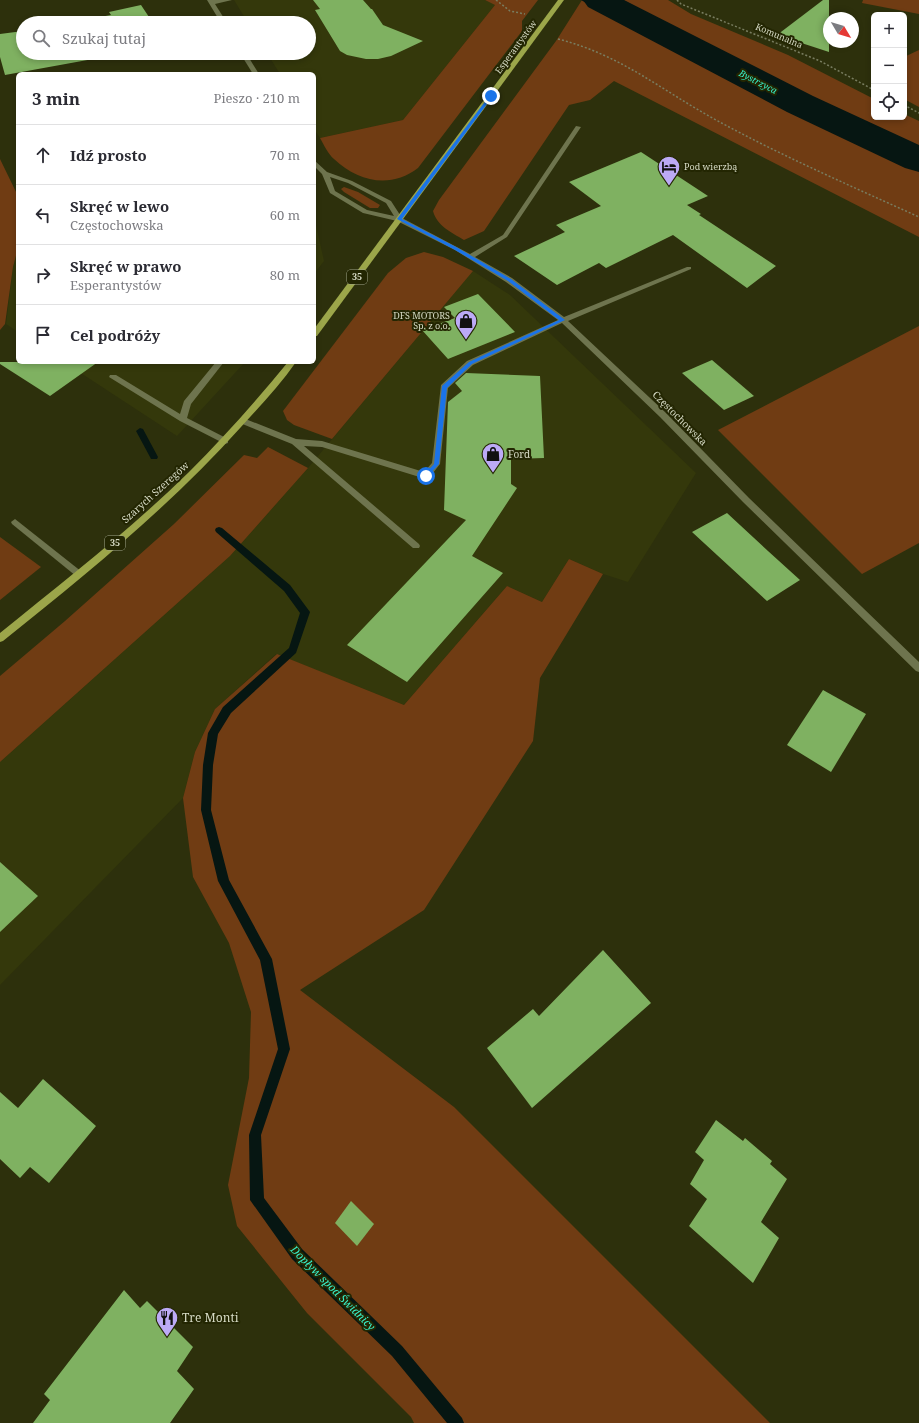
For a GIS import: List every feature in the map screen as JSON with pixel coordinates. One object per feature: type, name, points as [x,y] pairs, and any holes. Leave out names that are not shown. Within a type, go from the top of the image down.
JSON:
[{"type":"main road","name":"Esperantystów","points":[[399,219],[561,0]]},
{"type":"main road","name":"35","points":[[316,331],[399,219]]},
{"type":"main road","name":"Szarych Szeregów","points":[[0,638],[79,574],[158,506],[225,441],[290,364]]},
{"type":"street","points":[[220,16],[211,1],[229,0]]},
{"type":"street","points":[[247,60],[255,72]]},
{"type":"street","points":[[469,257],[505,236],[578,127]]},
{"type":"street","points":[[316,165],[332,192],[365,212],[399,219]]},
{"type":"street","points":[[322,174],[350,182],[389,202],[399,219]]},
{"type":"street","name":"Częstochowska","points":[[399,219],[509,280],[562,320],[663,415],[746,500],[919,668]]},
{"type":"street","points":[[243,421],[295,442],[322,444],[426,476],[436,464],[444,387],[470,363],[562,320],[689,268]]},
{"type":"street","points":[[183,419],[186,403],[218,364]]},
{"type":"street","points":[[113,377],[183,419],[225,441]]},
{"type":"street","points":[[295,442],[416,546]]},
{"type":"street","points":[[15,522],[79,574]]},
{"type":"path","points":[[496,0],[510,11],[525,14]]},
{"type":"path","name":"Komunalna","points":[[677,0],[682,4],[820,61],[871,88]]},
{"type":"path","points":[[536,34],[587,46],[619,62],[714,119],[801,163],[919,217]]},
{"type":"path","points":[[907,107],[919,113]]},
{"type":"shaded area","points":[[234,0],[485,0],[495,5],[403,120],[320,138],[316,132],[316,72],[279,72],[271,60],[316,60],[316,16],[244,16]]},
{"type":"shaded area","points":[[485,0],[538,0],[522,21],[522,31],[418,168],[408,175],[397,179],[375,180],[353,173],[343,167],[332,157],[320,138],[403,120],[495,5]]},
{"type":"shaded area","points":[[581,0],[623,0],[655,17],[629,27]]},
{"type":"shaded area","points":[[582,0],[668,0],[691,14],[788,55],[871,97],[871,120],[907,120],[907,115],[919,121],[919,237],[614,81],[590,100],[569,105],[484,231],[464,240],[441,225],[433,211],[439,200],[556,41]]},
{"type":"shaded area","points":[[863,0],[919,0],[919,14],[862,3]]},
{"type":"shaded area","points":[[919,50],[919,107],[907,101],[907,56]]},
{"type":"shaded area","points":[[0,159],[16,192],[16,256],[5,324],[0,330]]},
{"type":"shaded area","points":[[344,187],[358,192],[380,205],[378,208],[370,208],[344,192],[341,189]]},
{"type":"shaded area","points":[[316,225],[324,261],[316,271]]},
{"type":"shaded area","points":[[424,252],[443,257],[473,271],[332,439],[294,425],[287,420],[283,411],[388,273],[406,258]]},
{"type":"shaded area","points":[[16,256],[16,331],[6,324],[13,267]]},
{"type":"shaded area","points":[[473,271],[510,295],[696,473],[628,582],[603,574],[569,559],[542,602],[507,586],[404,705],[276,654],[215,709],[195,752],[183,798],[0,985],[0,762],[230,556],[308,468]]},
{"type":"shaded area","points":[[919,326],[919,543],[862,574],[718,430]]},
{"type":"shaded area","points":[[67,364],[243,364],[177,436]]},
{"type":"shaded area","points":[[268,447],[308,468],[230,556],[0,762],[0,676],[65,621],[174,524],[244,455],[257,458]]},
{"type":"shaded area","points":[[0,537],[41,567],[0,600]]},
{"type":"shaded area","points":[[569,559],[603,574],[540,678],[533,741],[424,910],[300,990],[454,1107],[770,1423],[414,1423],[411,1417],[307,1313],[237,1226],[228,1185],[249,1078],[251,1012],[229,943],[193,877],[183,798],[195,752],[215,709],[277,654],[404,705],[507,586],[542,602]]},
{"type":"building","points":[[313,0],[363,0],[372,9],[383,25],[423,41],[391,56],[378,59],[366,59],[347,55],[340,51],[315,10],[320,9]]},
{"type":"building","points":[[823,0],[829,0],[829,12],[823,12],[823,48],[829,48],[829,52],[777,35]]},
{"type":"building","points":[[141,5],[148,16],[106,16],[111,15],[109,12]]},
{"type":"building","points":[[16,32],[16,60],[88,60],[5,75],[0,57],[0,34]]},
{"type":"building","points":[[641,152],[708,196],[687,205],[701,214],[699,215],[776,266],[747,288],[673,235],[606,268],[599,263],[557,285],[514,256],[565,232],[556,225],[601,206],[569,182]]},
{"type":"building","points":[[478,294],[515,332],[448,359],[422,330],[455,318],[444,307]]},
{"type":"building","points":[[712,360],[754,396],[724,410],[682,373]]},
{"type":"building","points":[[0,362],[16,362],[16,364],[95,364],[50,396],[0,364]]},
{"type":"building","points":[[466,373],[540,376],[544,458],[511,459],[511,484],[517,488],[472,556],[503,573],[407,682],[347,645],[466,520],[444,510],[448,402],[462,391],[455,383]]},
{"type":"building","points":[[727,513],[800,580],[767,601],[692,532]]},
{"type":"building","points":[[823,690],[866,714],[831,772],[787,745]]},
{"type":"building","points":[[0,862],[38,896],[0,932]]},
{"type":"building","points":[[603,950],[651,1003],[532,1108],[487,1048],[533,1009],[539,1016]]},
{"type":"building","points":[[43,1079],[96,1126],[49,1183],[30,1167],[20,1178],[0,1159],[0,1092],[18,1108]]},
{"type":"building","points":[[716,1120],[743,1141],[745,1138],[772,1161],[770,1164],[787,1179],[761,1222],[779,1238],[753,1283],[689,1226],[707,1199],[690,1184],[704,1160],[695,1152]]},
{"type":"building","points":[[351,1201],[374,1224],[357,1246],[335,1223]]},
{"type":"building","points":[[124,1290],[140,1308],[147,1301],[193,1347],[177,1371],[194,1389],[170,1423],[33,1423],[50,1400],[44,1394]]},
{"type":"waterway","name":"Bystrzyca","points":[[599,0],[800,104],[919,160]]},
{"type":"waterway","name":"Dopływ spod Świdnicy","points":[[140,431],[154,457]]},
{"type":"waterway","name":"Dopływ spod Świdnicy","points":[[219,530],[287,588],[305,612],[293,650],[227,710],[213,733],[208,765],[206,810],[224,881],[266,959],[284,1049],[255,1135],[257,1200],[297,1254],[397,1351],[457,1423]]},
{"type":"place","name":"Pod wierzbą","points":[[669,186]]},
{"type":"place","name":"DFS MOTORS Sp. z o.o.","points":[[466,340]]},
{"type":"place","name":"Ford","points":[[493,474]]},
{"type":"place","name":"Tre Monti","points":[[167,1338]]},
{"type":"route","points":[[426,476],[436,464],[444,387],[470,363],[562,320],[509,280],[457,249],[399,219],[491,96]]}]
